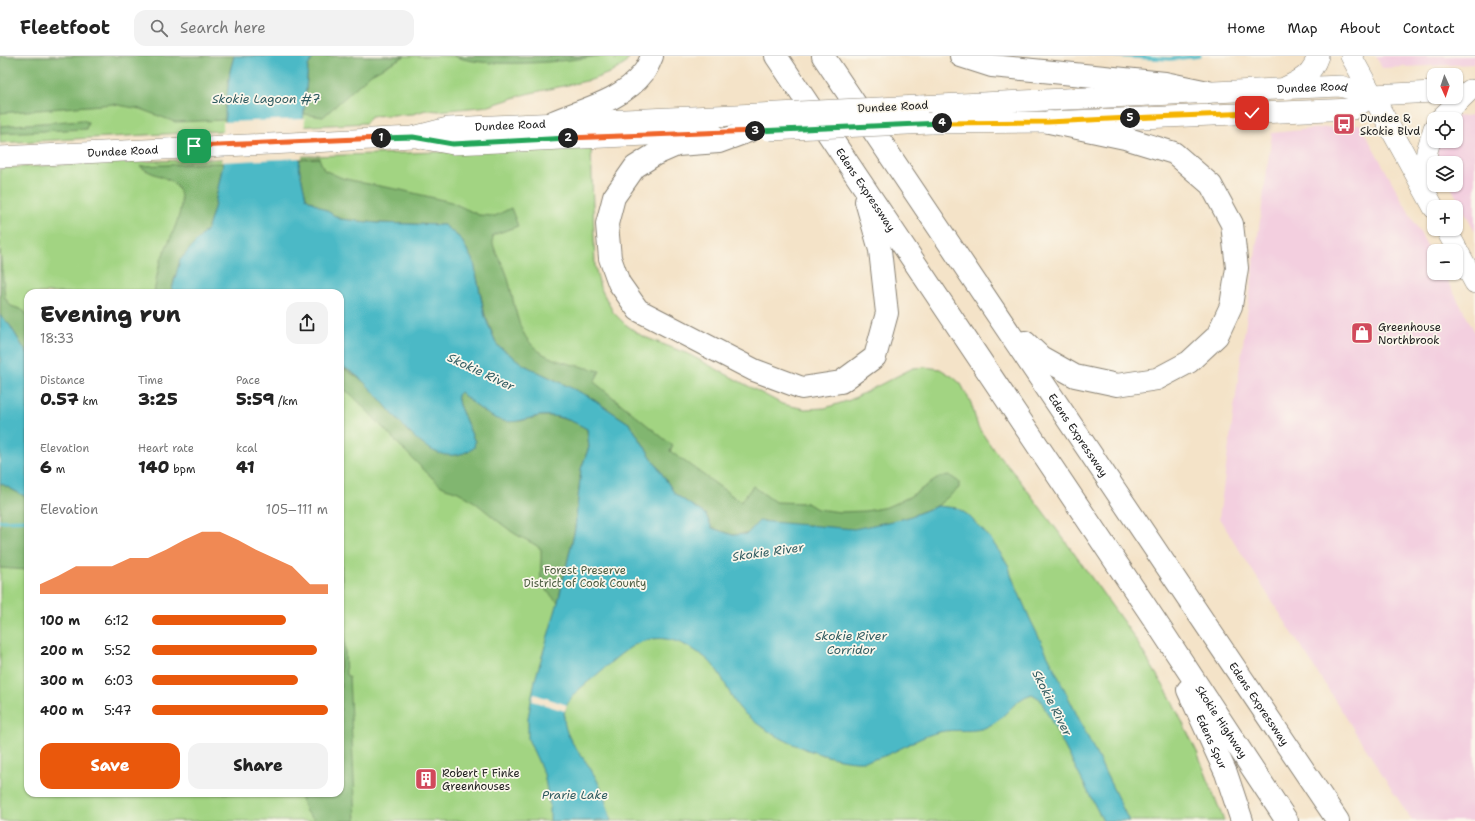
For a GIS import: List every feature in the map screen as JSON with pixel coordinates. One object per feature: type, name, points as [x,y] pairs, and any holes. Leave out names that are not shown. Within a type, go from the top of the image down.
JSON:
[{"type":"highway","points":[[553,122],[605,102],[626,90],[644,72],[652,56]]},
{"type":"highway","name":"Edens Expressway","points":[[776,56],[1156,622]]},
{"type":"highway","name":"Edens Expressway","points":[[822,56],[1003,320],[1337,819]]},
{"type":"highway","points":[[961,56],[992,66],[1165,83],[1208,92]]},
{"type":"highway","points":[[1003,320],[1041,357],[1075,376],[1117,385],[1157,379],[1189,362],[1217,336],[1231,306],[1237,268],[1232,224],[1211,184],[1174,153],[1125,138],[1048,122]]},
{"type":"highway","points":[[758,125],[719,142],[677,145],[654,155],[635,167],[614,197],[606,224],[610,258],[619,283],[638,310],[754,370],[802,388],[841,382],[875,357],[887,313],[880,250],[861,182]]},
{"type":"highway","name":"Edens Spur","points":[[1156,622],[1226,773],[1242,821]]},
{"type":"highway","name":"Skokie Highway","points":[[1156,622],[1287,821]]},
{"type":"main road","points":[[1282,89],[1303,79],[1313,67],[1318,56]]},
{"type":"main road","points":[[1351,56],[1430,200]]},
{"type":"main road","name":"Dundee Road","points":[[0,157],[194,146],[413,137],[453,144],[758,125],[919,106],[1340,86],[1373,95],[1427,92]]},
{"type":"main road","points":[[1447,112],[1467,90]]},
{"type":"main road","name":"Dundee Road","points":[[413,137],[448,128],[553,122],[758,125],[1048,122],[1353,109],[1373,95]]},
{"type":"main road","points":[[1422,186],[1428,148]]},
{"type":"main road","points":[[1450,236],[1475,283]]},
{"type":"shaded area","points":[[1376,56],[1475,56],[1475,64],[1382,68]]},
{"type":"shaded area","points":[[1475,115],[1475,231],[1463,209],[1463,200],[1458,200],[1454,192],[1463,192],[1463,156],[1437,156],[1435,148],[1463,148],[1463,116]]},
{"type":"shaded area","points":[[1360,124],[1427,245],[1427,280],[1447,280],[1475,332],[1475,821],[1412,821],[1219,518],[1272,133]]},
{"type":"green space","points":[[0,56],[618,56],[615,60],[620,56],[630,56],[625,64],[612,72],[591,80],[526,94],[489,106],[439,111],[426,110],[413,114],[371,116],[366,123],[0,143]]},
{"type":"green space","points":[[0,56],[234,56],[230,71],[225,120],[175,122],[140,109],[113,104],[0,113]]},
{"type":"green space","points":[[314,56],[405,56],[371,74],[323,117],[304,114],[308,66]]},
{"type":"green space","points":[[454,56],[598,56],[546,62],[504,63],[467,60]]},
{"type":"green space","points":[[82,120],[88,122],[86,129],[0,133],[0,126]]},
{"type":"green space","name":"Forest Preserve District of Cook County","points":[[591,147],[595,266],[600,287],[613,312],[625,324],[642,336],[688,354],[782,404],[805,409],[825,408],[850,400],[913,368],[925,367],[940,369],[961,384],[971,403],[978,427],[991,446],[1018,478],[1063,538],[1132,634],[1169,695],[1198,754],[1224,821],[0,821],[0,168],[98,163]]},
{"type":"green space","points":[[319,158],[324,170],[342,178],[451,202],[479,215],[495,216],[511,208],[518,226],[493,235],[493,245],[507,275],[522,331],[530,342],[538,351],[548,357],[572,365],[600,371],[594,382],[673,446],[670,451],[741,502],[753,486],[775,502],[807,503],[817,509],[840,512],[866,511],[887,507],[909,497],[940,477],[949,475],[959,482],[959,488],[937,506],[906,518],[854,530],[816,528],[733,535],[712,528],[706,515],[675,494],[630,424],[588,396],[524,365],[497,345],[485,315],[474,263],[461,239],[444,225],[377,223],[340,219],[306,198],[299,167],[300,159]]},
{"type":"green space","points":[[223,163],[214,208],[208,228],[175,276],[172,289],[155,289],[160,263],[179,214],[181,195],[177,187],[169,180],[149,172],[140,166]]},
{"type":"green space","points":[[0,250],[5,298],[11,306],[24,311],[24,348],[9,324],[0,315]]},
{"type":"green space","points":[[344,369],[366,383],[410,434],[475,442],[459,405],[457,395],[460,392],[484,412],[520,421],[540,416],[553,416],[575,422],[587,429],[589,447],[581,469],[575,529],[558,602],[550,595],[542,583],[540,573],[541,549],[511,531],[465,496],[439,484],[405,451],[352,395],[344,390]]},
{"type":"green space","points":[[0,483],[24,496],[24,570],[0,568]]},
{"type":"green space","points":[[344,630],[346,675],[349,677],[356,821],[316,821],[306,812],[300,797],[344,797]]},
{"type":"water","name":"Skokie River Corridor","points":[[234,56],[314,56],[308,66],[299,167],[306,198],[340,219],[377,223],[444,225],[461,239],[474,263],[485,317],[497,345],[524,365],[588,396],[630,424],[675,494],[706,515],[712,528],[733,535],[747,534],[759,521],[854,529],[906,518],[937,506],[957,508],[968,515],[990,538],[1009,566],[1011,575],[1030,619],[1129,821],[1103,821],[1040,699],[1032,694],[1020,700],[995,723],[989,726],[977,730],[951,730],[928,735],[888,755],[866,761],[841,759],[810,751],[765,729],[741,710],[713,665],[707,659],[687,646],[674,641],[650,639],[640,642],[620,655],[572,696],[565,709],[564,716],[567,732],[599,784],[611,821],[550,821],[550,807],[544,774],[528,739],[528,718],[535,680],[558,602],[575,529],[581,469],[589,447],[587,429],[570,421],[553,416],[540,416],[510,422],[500,420],[484,412],[460,392],[457,395],[459,405],[475,442],[474,448],[454,455],[436,452],[419,442],[372,390],[356,376],[344,368],[344,289],[172,289],[180,260],[208,228],[214,208],[226,149],[225,112],[230,71]]},
{"type":"water","points":[[0,315],[9,324],[24,348],[24,496],[0,483]]},
{"type":"pier","points":[[305,119],[302,158],[221,162],[224,149],[223,122]]},
{"type":"pier","points":[[534,694],[567,705],[565,711],[532,701]]},
{"type":"waterway","points":[[1116,56],[1170,59],[1200,56]]},
{"type":"waterway","points":[[0,521],[24,520]]},
{"type":"place","name":"Dundee & Skokie Blvd","points":[[1344,124]]},
{"type":"place","name":"Greenhouse Northbrook","points":[[1362,333]]},
{"type":"place","name":"Robert F Finke Greenhouses","points":[[426,779]]},
{"type":"route","points":[[194,146],[413,137],[453,144],[931,123],[1048,122],[1252,113]]},
{"type":"water label","name":"Skokie Lagoon #7","points":[[266,99]]},
{"type":"water label","name":"Skokie River","points":[[481,372]]},
{"type":"water label","name":"Skokie River","points":[[768,552]]},
{"type":"water label","name":"Skokie River","points":[[1052,703]]},
{"type":"water label","name":"Prarie Lake","points":[[575,795]]}]
